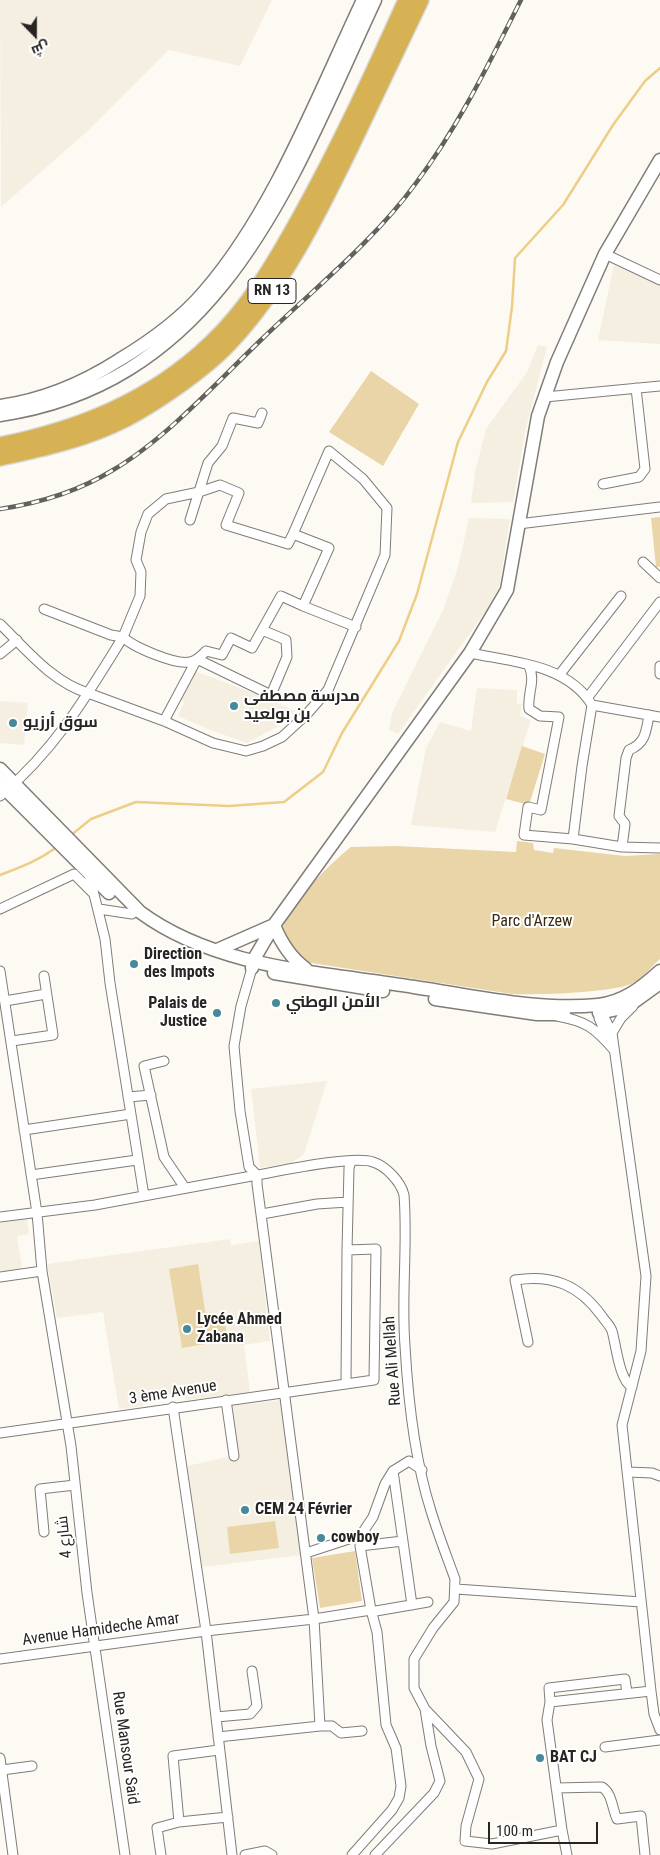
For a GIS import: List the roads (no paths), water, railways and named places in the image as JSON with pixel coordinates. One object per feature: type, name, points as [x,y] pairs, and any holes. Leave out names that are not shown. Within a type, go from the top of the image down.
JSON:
[{"type":"highway","name":"RN 13","points":[[0,445],[76,426],[125,405],[168,378],[197,355],[242,310],[270,271],[320,180],[406,0]]},
{"type":"highway","name":"RN 13","points":[[0,458],[45,449],[90,434],[126,418],[167,393],[229,344],[261,306],[290,266],[330,189],[421,0]]},
{"type":"main road","points":[[0,406],[24,402],[89,379],[149,342],[204,292],[251,227],[280,176],[363,0]]},
{"type":"main road","points":[[0,415],[28,411],[97,387],[152,354],[188,324],[221,289],[265,227],[291,179],[375,0]]},
{"type":"main road","points":[[253,964],[274,925],[470,653],[507,590],[538,416],[605,254],[659,164]]},
{"type":"main road","points":[[0,769],[6,789],[54,830],[140,912],[183,939],[218,950],[281,975],[537,1014],[627,1007],[660,983]]},
{"type":"main road","points":[[77,853],[89,874],[132,914],[164,939],[177,946],[253,964],[307,970],[484,999],[538,1005],[600,1008],[624,999],[660,971]]},
{"type":"main road","points":[[218,950],[274,925]]},
{"type":"main road","points":[[274,925],[296,962],[307,970]]},
{"type":"street","points":[[605,254],[660,280]]},
{"type":"street","points":[[545,397],[660,386]]},
{"type":"street","points":[[603,484],[639,477],[645,469],[636,388]]},
{"type":"street","points":[[190,520],[208,463],[222,446],[233,418],[258,422],[262,413]]},
{"type":"street","points":[[0,624],[48,670],[80,690],[88,693],[164,721],[213,743],[246,751],[263,746],[282,737],[306,716],[328,690],[385,555],[387,508],[363,479],[330,451],[288,544],[226,525],[240,493],[220,485],[199,492],[166,499],[148,514],[141,532],[136,560],[141,572],[140,596],[123,637],[88,693],[57,740],[31,770],[6,789]]},
{"type":"street","points":[[518,524],[660,507]]},
{"type":"street","points":[[293,534],[329,548],[303,606]]},
{"type":"street","points":[[643,562],[660,578]]},
{"type":"street","points":[[164,721],[197,659],[206,651],[222,655],[231,638],[252,648],[281,596],[356,627]]},
{"type":"street","points":[[560,674],[621,596]]},
{"type":"street","points":[[573,839],[590,701],[660,602]]},
{"type":"street","points":[[44,609],[111,635],[123,637],[129,643],[153,653],[188,662],[197,659],[271,695],[287,656],[286,640],[262,630]]},
{"type":"street","points":[[0,654],[17,640]]},
{"type":"street","points":[[470,653],[560,674],[590,701],[660,717]]},
{"type":"street","points":[[529,666],[533,676],[528,702],[529,710],[540,716],[559,717],[541,810],[528,807],[524,835],[573,839],[622,847],[660,848]]},
{"type":"street","points":[[660,666],[660,674]]},
{"type":"street","points":[[622,847],[625,824],[619,816],[626,758],[630,750],[644,740],[649,715]]},
{"type":"street","points":[[0,909],[74,874],[95,894]]},
{"type":"street","points":[[89,874],[105,939],[137,1160],[144,1196]]},
{"type":"street","points":[[99,909],[132,914]]},
{"type":"street","points":[[253,964],[241,1006],[234,1046],[240,1111],[249,1167],[257,1175],[256,1184],[262,1214],[285,1391],[288,1430],[306,1553],[314,1619],[320,1726]]},
{"type":"street","name":"شارع 4","points":[[0,971],[12,1041],[37,1213],[42,1271],[75,1485],[94,1646]]},
{"type":"street","points":[[12,1041],[53,1036],[44,976]]},
{"type":"street","points":[[6,1001],[46,994]]},
{"type":"street","points":[[612,1033],[621,1018],[640,999]]},
{"type":"street","points":[[600,1008],[598,1018],[614,1050]]},
{"type":"street","points":[[600,1008],[608,1021],[612,1033],[646,1276],[641,1351],[622,1425],[651,1691],[654,1714],[660,1730]]},
{"type":"street","points":[[537,1014],[580,1020],[588,1024],[614,1050]]},
{"type":"street","points":[[164,1062],[145,1064],[164,1157],[185,1188]]},
{"type":"street","points":[[128,1097],[151,1095]]},
{"type":"street","points":[[24,1130],[131,1114]]},
{"type":"street","points":[[31,1175],[137,1160]]},
{"type":"street","points":[[346,1383],[348,1202],[351,1161]]},
{"type":"street","name":"Rue Ali Mellah","points":[[0,1217],[144,1196],[304,1166],[351,1161],[372,1161],[389,1172],[403,1190],[407,1243],[403,1282],[405,1345],[412,1418],[430,1510],[455,1579],[456,1589]]},
{"type":"street","points":[[262,1214],[317,1204],[348,1202]]},
{"type":"street","name":"3 ème Avenue","points":[[0,1433],[285,1391],[374,1380],[376,1249],[347,1250]]},
{"type":"street","points":[[0,1278],[42,1271]]},
{"type":"street","points":[[528,1342],[515,1280],[529,1278],[568,1284],[588,1298],[611,1329],[627,1385],[632,1387]]},
{"type":"street","points":[[226,1400],[234,1456]]},
{"type":"street","points":[[172,1408],[206,1631],[232,1855]]},
{"type":"street","points":[[352,1855],[392,1810],[399,1798],[401,1786],[396,1748],[386,1725],[377,1632],[370,1610],[360,1546],[361,1535],[373,1517],[385,1484],[393,1471],[409,1461],[422,1470]]},
{"type":"street","points":[[393,1471],[412,1605]]},
{"type":"street","points":[[628,1472],[652,1473],[660,1476]]},
{"type":"street","points":[[44,1532],[40,1489],[75,1485]]},
{"type":"street","points":[[306,1553],[361,1535]]},
{"type":"street","points":[[360,1546],[403,1542]]},
{"type":"street","points":[[562,1830],[492,1844],[465,1841],[466,1826],[479,1779],[466,1752],[425,1709],[414,1688],[414,1659],[433,1628],[454,1602],[456,1589],[640,1602]]},
{"type":"street","name":"Avenue Hamideche Amar","points":[[0,1659],[206,1631],[314,1619],[370,1610],[376,1611],[428,1602]]},
{"type":"street","name":"Rue Mansour Said","points":[[94,1646],[125,1855]]},
{"type":"street","points":[[216,1717],[250,1714],[257,1706],[252,1671]]},
{"type":"street","points":[[567,1855],[547,1720],[550,1702],[549,1688],[625,1679],[627,1693]]},
{"type":"street","points":[[550,1702],[651,1691]]},
{"type":"street","points":[[375,1855],[434,1793],[440,1781],[431,1746],[425,1709]]},
{"type":"street","points":[[218,1737],[320,1726],[332,1726],[341,1733],[362,1731]]},
{"type":"street","points":[[431,1746],[430,1738],[436,1734],[446,1733]]},
{"type":"street","points":[[605,1747],[660,1740]]},
{"type":"street","points":[[180,1822],[173,1756],[219,1750]]},
{"type":"street","points":[[0,1758],[13,1855]]},
{"type":"street","points":[[2,1770],[32,1766]]},
{"type":"street","points":[[556,1788],[602,1787],[606,1790],[617,1818],[642,1816],[645,1855]]},
{"type":"street","points":[[161,1855],[158,1828],[180,1822],[228,1817]]},
{"type":"street","points":[[245,1855],[265,1851],[272,1855]]},
{"type":"waterway","points":[[70,836],[91,819],[136,802],[229,806],[284,802],[323,772],[342,733],[399,641],[417,594],[458,442],[487,382],[506,351],[512,307],[515,258],[563,205],[613,125],[645,81],[660,68]]},
{"type":"waterway","points":[[0,875],[23,866],[58,846]]},
{"type":"railway","points":[[0,509],[44,500],[73,490],[113,470],[133,457],[172,426],[343,264],[382,225],[432,161],[473,94],[521,0]]},
{"type":"place","name":"مدرسة مصطفى بن بولعيد","points":[[234,706]]},
{"type":"place","name":"سوق أرزيو","points":[[13,723]]},
{"type":"place","name":"Direction des Impots","points":[[134,964]]},
{"type":"place","name":"الأمن الوطني","points":[[276,1003]]},
{"type":"place","name":"Palais de Justice","points":[[217,1013]]},
{"type":"place","name":"Lycée Ahmed Zabana","points":[[187,1329]]},
{"type":"place","name":"CEM 24 Février","points":[[245,1510]]},
{"type":"place","name":"cowboy","points":[[321,1538]]},
{"type":"place","name":"BAT CJ","points":[[540,1758]]},
{"type":"park label","name":"Parc d'Arzew","points":[[532,922]]}]
